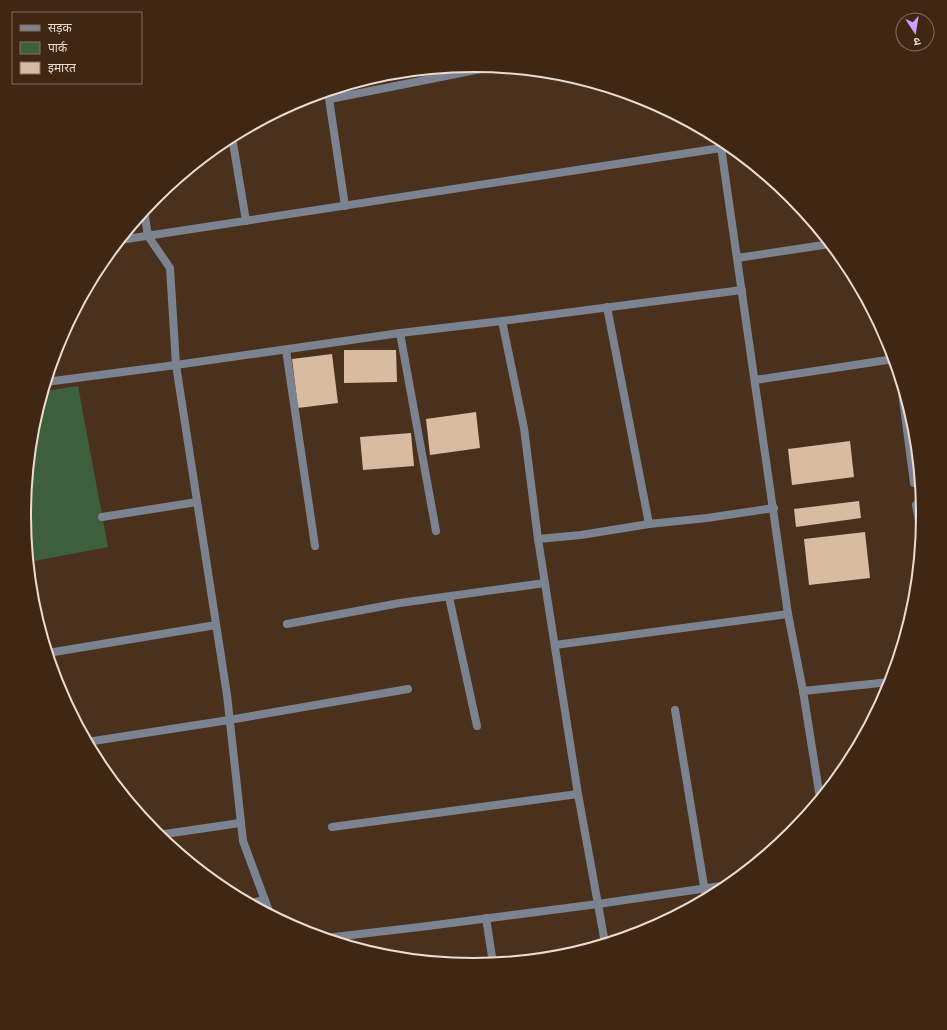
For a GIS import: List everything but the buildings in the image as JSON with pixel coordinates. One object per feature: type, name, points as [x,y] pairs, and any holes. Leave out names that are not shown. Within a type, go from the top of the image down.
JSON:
[{"type":"street","points":[[343,93],[459,73]]},
{"type":"street","points":[[329,97],[345,206]]},
{"type":"street","points":[[233,144],[246,221]]},
{"type":"street","points":[[128,239],[721,148]]},
{"type":"street","points":[[721,148],[774,508],[788,614],[803,691],[819,791]]},
{"type":"street","points":[[145,219],[148,236],[170,268],[176,365],[227,695],[240,824],[243,841],[267,906]]},
{"type":"street","points":[[737,258],[824,245]]},
{"type":"street","points":[[52,381],[400,333],[742,290]]},
{"type":"street","points":[[607,307],[650,524]]},
{"type":"street","points":[[502,321],[524,428],[538,539],[578,794],[604,937]]},
{"type":"street","points":[[400,333],[436,531]]},
{"type":"street","points":[[286,350],[315,546]]},
{"type":"street","points":[[755,380],[888,361]]},
{"type":"street","points":[[907,428],[914,483]]},
{"type":"street","points":[[102,517],[197,502]]},
{"type":"street","points":[[538,539],[581,535],[650,524],[707,518],[774,508]]},
{"type":"street","points":[[287,624],[400,603],[545,583]]},
{"type":"street","points":[[449,597],[477,726]]},
{"type":"street","points":[[555,645],[788,614]]},
{"type":"street","points":[[53,652],[216,625]]},
{"type":"street","points":[[803,691],[882,683]]},
{"type":"street","points":[[93,741],[229,720],[408,689]]},
{"type":"street","points":[[675,710],[705,892]]},
{"type":"street","points":[[332,827],[578,794]]},
{"type":"street","points":[[167,834],[240,824]]},
{"type":"street","points":[[339,936],[598,904],[714,886]]},
{"type":"street","points":[[258,901],[265,900]]},
{"type":"street","points":[[486,918],[492,957]]},
{"type":"green space","points":[[78,386],[108,547],[34,561],[31,515],[32,486],[35,457],[49,390]]}]
